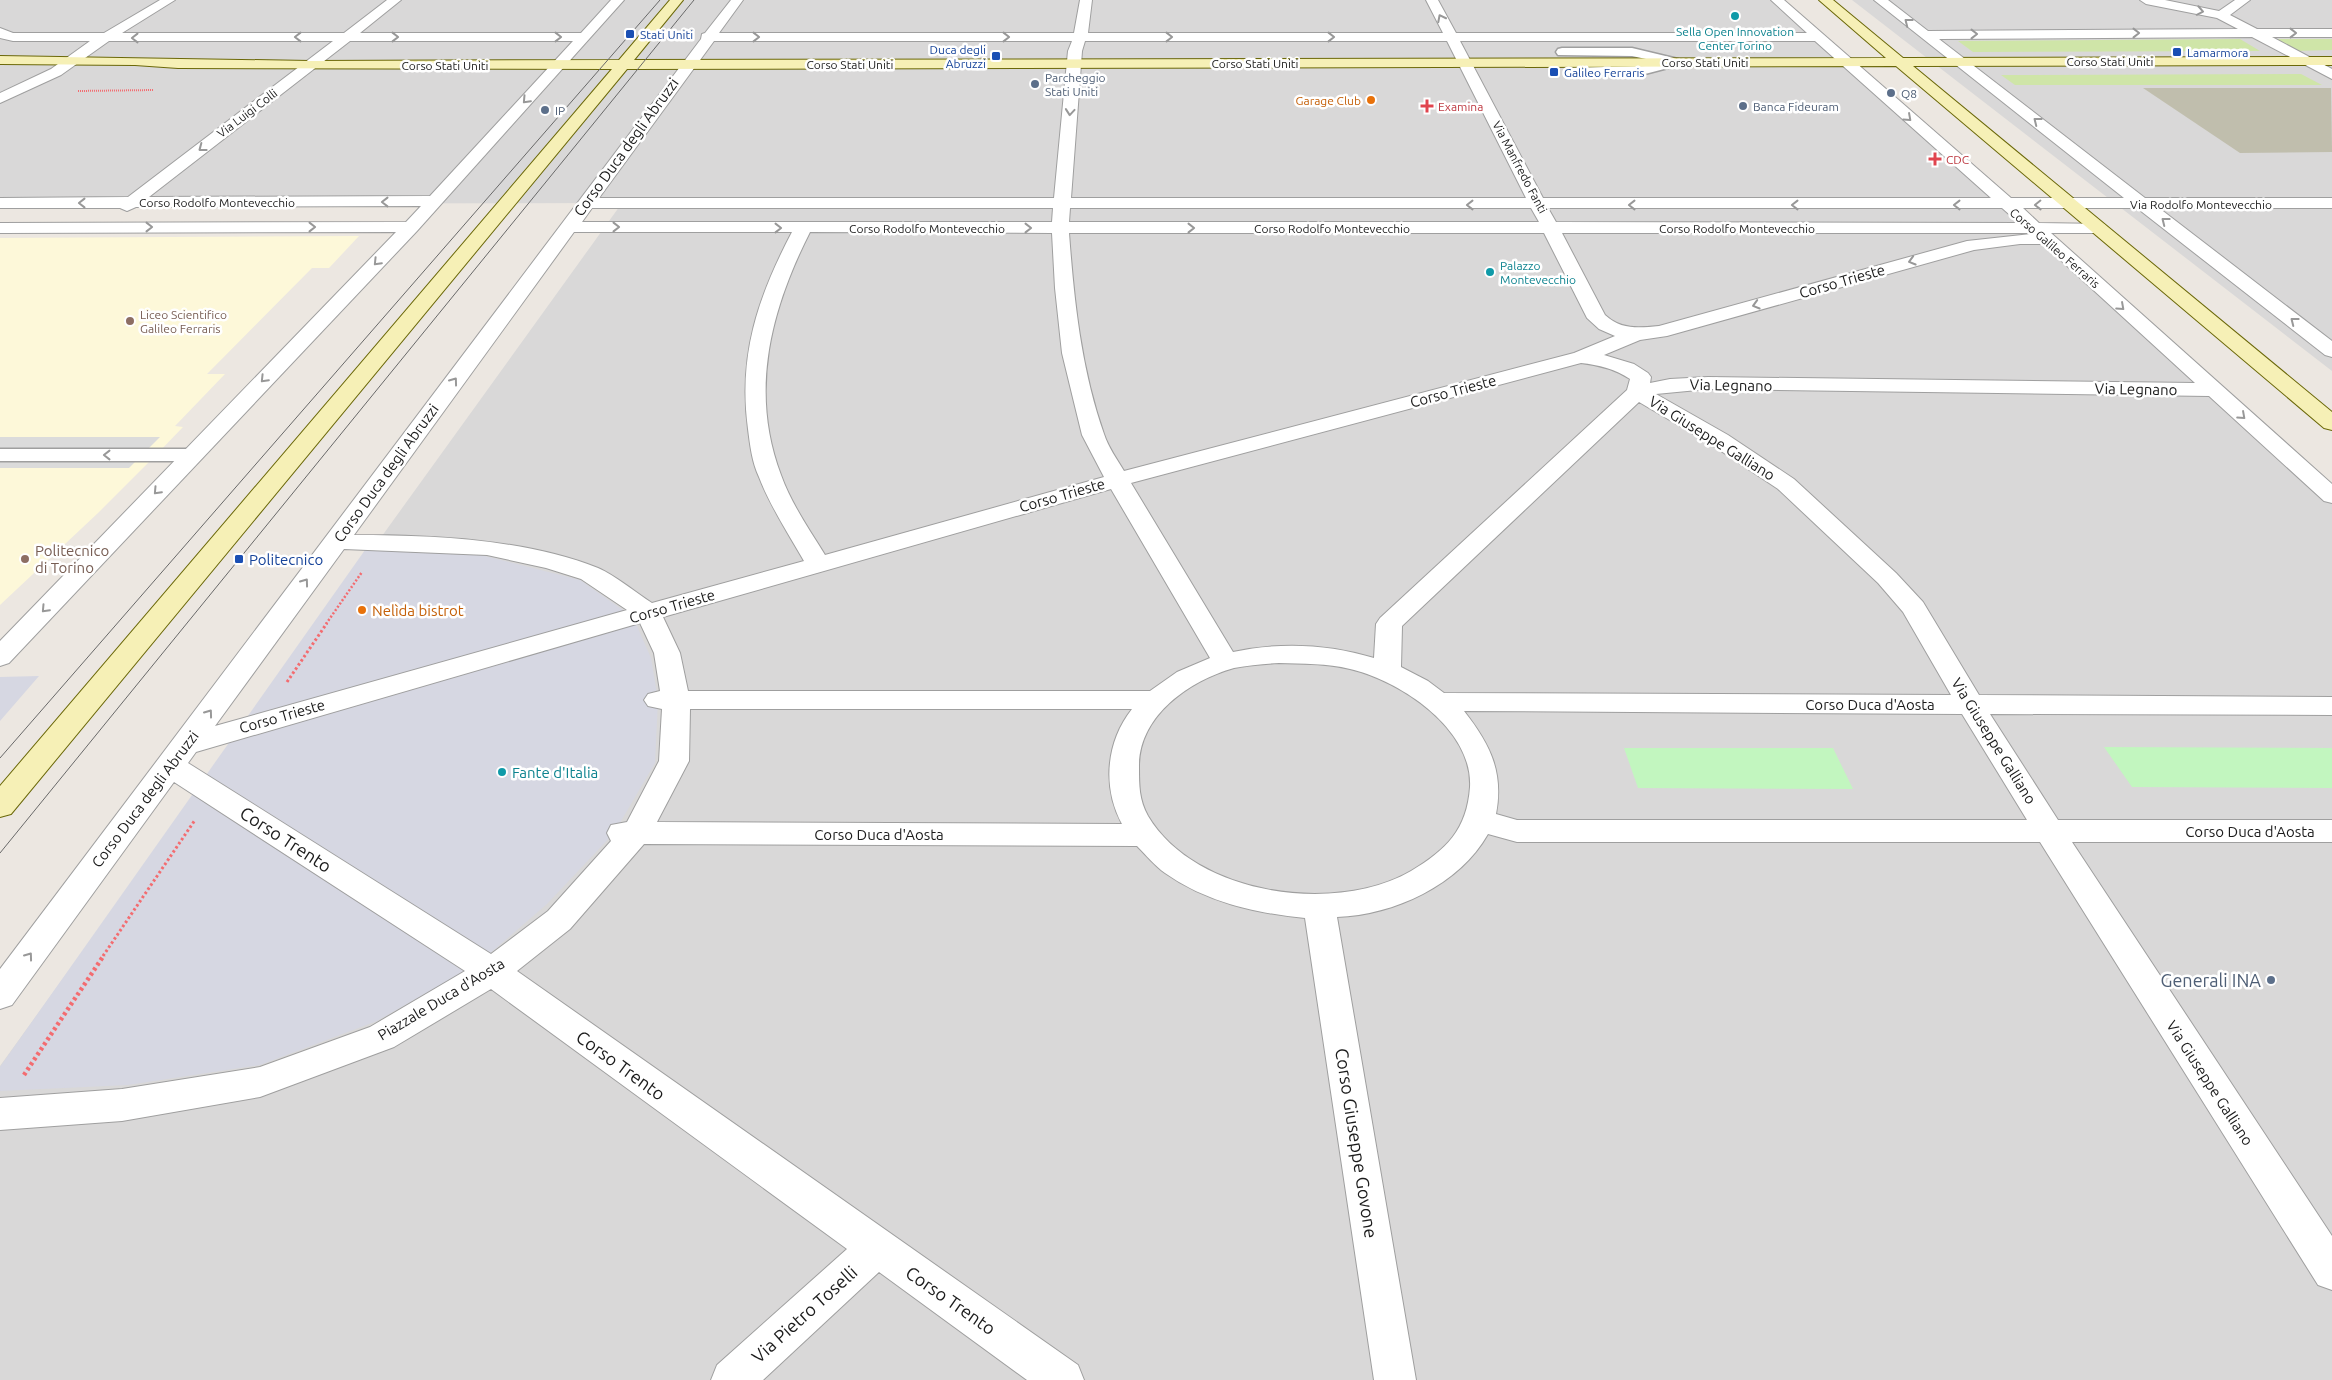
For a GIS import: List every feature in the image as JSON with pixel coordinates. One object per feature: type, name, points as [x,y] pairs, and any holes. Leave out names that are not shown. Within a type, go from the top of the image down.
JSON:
[{"type":"main road","points":[[0,806],[677,0]]},
{"type":"main road","points":[[1825,0],[2332,423]]},
{"type":"main road","name":"Corso Stati Uniti","points":[[0,60],[310,65],[2332,61]]},
{"type":"main road","name":"Corso Stati Uniti","points":[[0,70],[121,69],[178,64]]},
{"type":"street","points":[[0,99],[62,70],[75,61],[86,49],[169,0]]},
{"type":"street","name":"Via Luigi Colli","points":[[100,227],[395,0]]},
{"type":"street","points":[[0,657],[411,227],[618,0]]},
{"type":"street","name":"Corso Duca degli Abruzzi","points":[[0,995],[687,64],[737,0]]},
{"type":"street","points":[[1086,0],[1080,37],[1075,51],[1060,228],[1064,288],[1072,353],[1093,435],[1117,480],[1226,662]]},
{"type":"street","name":"Via Manfredo Fanti","points":[[1432,0],[1551,228]]},
{"type":"street","name":"Corso Galileo Ferraris","points":[[1777,0],[2332,496]]},
{"type":"street","points":[[1880,0],[2332,351]]},
{"type":"street","points":[[2146,0],[2221,15],[2332,75]]},
{"type":"street","points":[[2221,15],[2244,0]]},
{"type":"street","name":"Corso Stati Uniti","points":[[0,32],[4,36],[13,37],[104,38],[584,37]]},
{"type":"street","name":"Corso Stati Uniti","points":[[1925,35],[2332,33]]},
{"type":"street","name":"Corso Stati Uniti","points":[[707,37],[1818,37]]},
{"type":"street","name":"Corso Rodolfo Montevecchio","points":[[0,203],[433,202]]},
{"type":"street","name":"Corso Rodolfo Montevecchio","points":[[585,203],[2070,204]]},
{"type":"street","name":"Via Rodolfo Montevecchio","points":[[2070,204],[2332,204]]},
{"type":"street","name":"Corso Rodolfo Montevecchio","points":[[0,228],[411,227]]},
{"type":"street","name":"Corso Rodolfo Montevecchio","points":[[567,228],[1895,228],[2040,234],[2098,228]]},
{"type":"street","points":[[803,228],[780,271],[766,310],[759,340],[754,378],[755,411],[770,476],[818,564]]},
{"type":"street","points":[[1551,228],[1597,318],[1606,327],[1616,331],[1636,334]]},
{"type":"street","points":[[1895,228],[1940,253]]},
{"type":"street","name":"Corso Trieste","points":[[177,755],[270,719],[1117,480],[1581,357],[1636,334],[1660,332],[1940,253],[1973,245],[2020,240],[2040,234]]},
{"type":"street","points":[[1581,357],[1597,318]]},
{"type":"street","name":"Via Giuseppe Galliano","points":[[1581,357],[1600,359],[1626,366],[1641,377],[1637,392],[1720,440],[1786,484],[1886,578],[1914,608],[1971,705],[2072,868],[2332,1271]]},
{"type":"street","name":"Via Legnano","points":[[1388,672],[1389,624],[1637,392],[1670,384],[2213,390]]},
{"type":"street","points":[[334,542],[373,542],[487,548],[552,562],[590,574],[648,612]]},
{"type":"street","name":"Piazzale Duca d'Aosta","points":[[0,1114],[122,1105],[260,1082],[382,1037],[492,972],[559,920],[625,833],[674,761],[667,700],[668,653],[648,612]]},
{"type":"street","points":[[1279,654],[1334,657],[1388,672],[1415,685],[1438,702],[1470,737],[1485,778],[1479,821],[1457,854],[1421,882],[1374,900],[1319,907],[1266,902],[1217,887],[1176,864],[1145,835],[1126,800],[1122,764],[1132,730],[1154,700],[1186,677],[1226,662],[1279,654]]},
{"type":"street","points":[[667,700],[1154,700]]},
{"type":"street","name":"Corso Duca d'Aosta","points":[[1438,702],[2332,706]]},
{"type":"street","name":"Corso Trento","points":[[177,755],[492,972],[1063,1380]]},
{"type":"street","name":"Corso Duca d'Aosta","points":[[1479,821],[1517,831],[2332,831]]},
{"type":"street","name":"Corso Duca d'Aosta","points":[[625,833],[1145,835]]},
{"type":"street","name":"Corso Giuseppe Govone","points":[[1319,907],[1394,1380]]},
{"type":"street","name":"Via Pietro Toselli","points":[[732,1380],[877,1248]]},
{"type":"lane","points":[[1562,52],[1632,52],[1674,62]]},
{"type":"lane","points":[[1572,71],[1645,70],[1674,62]]},
{"type":"lane","points":[[0,455],[191,455]]},
{"type":"shaded area","points":[[0,0],[1778,0],[2332,499],[2332,1380],[0,1380],[0,1066],[622,203],[0,204]]},
{"type":"shaded area","points":[[1852,0],[2332,0],[2332,371]]},
{"type":"shaded area","points":[[2143,88],[2331,88],[2332,152],[2240,153]]},
{"type":"shaded area","name":"Liceo Scientifico Galileo Ferraris","points":[[359,236],[329,268],[312,268],[207,374],[225,374],[175,426],[183,427],[156,455],[98,513],[0,605],[0,238]]},
{"type":"shaded area","points":[[0,437],[160,437],[129,468],[0,468]]},
{"type":"shaded area","points":[[365,550],[481,555],[580,580],[633,617],[651,658],[658,700],[655,763],[614,833],[547,904],[479,963],[377,1021],[260,1065],[128,1085],[0,1091],[0,1067]]},
{"type":"shaded area","points":[[39,676],[0,721],[0,677]]},
{"type":"green space","points":[[2240,39],[2260,51],[1973,52],[1958,41]]},
{"type":"green space","points":[[2275,39],[2332,39],[2332,50],[2295,51]]},
{"type":"green space","points":[[2301,74],[2322,85],[2015,85],[2001,75]]},
{"type":"green space","points":[[2104,747],[2332,748],[2332,788],[2132,787]]},
{"type":"green space","points":[[1624,748],[1833,748],[1853,789],[1638,788]]},
{"type":"tram line","points":[[0,758],[660,0]]},
{"type":"tram line","points":[[0,853],[694,0]]},
{"type":"place","name":"Sella Open Innovation Center Torino","points":[[1735,16]]},
{"type":"place","name":"Stati Uniti","points":[[630,34]]},
{"type":"place","name":"Lamarmora","points":[[2177,52]]},
{"type":"place","name":"Duca degli Abruzzi","points":[[996,56]]},
{"type":"place","name":"Galileo Ferraris","points":[[1554,72]]},
{"type":"place","name":"Parcheggio Stati Uniti","points":[[1035,84]]},
{"type":"place","name":"Q8","points":[[1891,93]]},
{"type":"place","name":"Garage Club","points":[[1371,100]]},
{"type":"place","name":"Examina","points":[[1427,106]]},
{"type":"place","name":"Banca Fideuram","points":[[1743,106]]},
{"type":"place","name":"IP","points":[[545,110]]},
{"type":"place","name":"CDC","points":[[1935,159]]},
{"type":"place","name":"Palazzo Montevecchio","points":[[1490,272]]},
{"type":"place","name":"Liceo Scientifico Galileo Ferraris","points":[[130,321]]},
{"type":"place","name":"Politecnico di Torino","points":[[25,559]]},
{"type":"place","name":"Politecnico","points":[[239,559]]},
{"type":"place","name":"Nelìda bistrot","points":[[362,610]]},
{"type":"place","name":"Fante d'Italia","points":[[502,772]]},
{"type":"place","name":"Generali INA","points":[[2271,980]]}]
